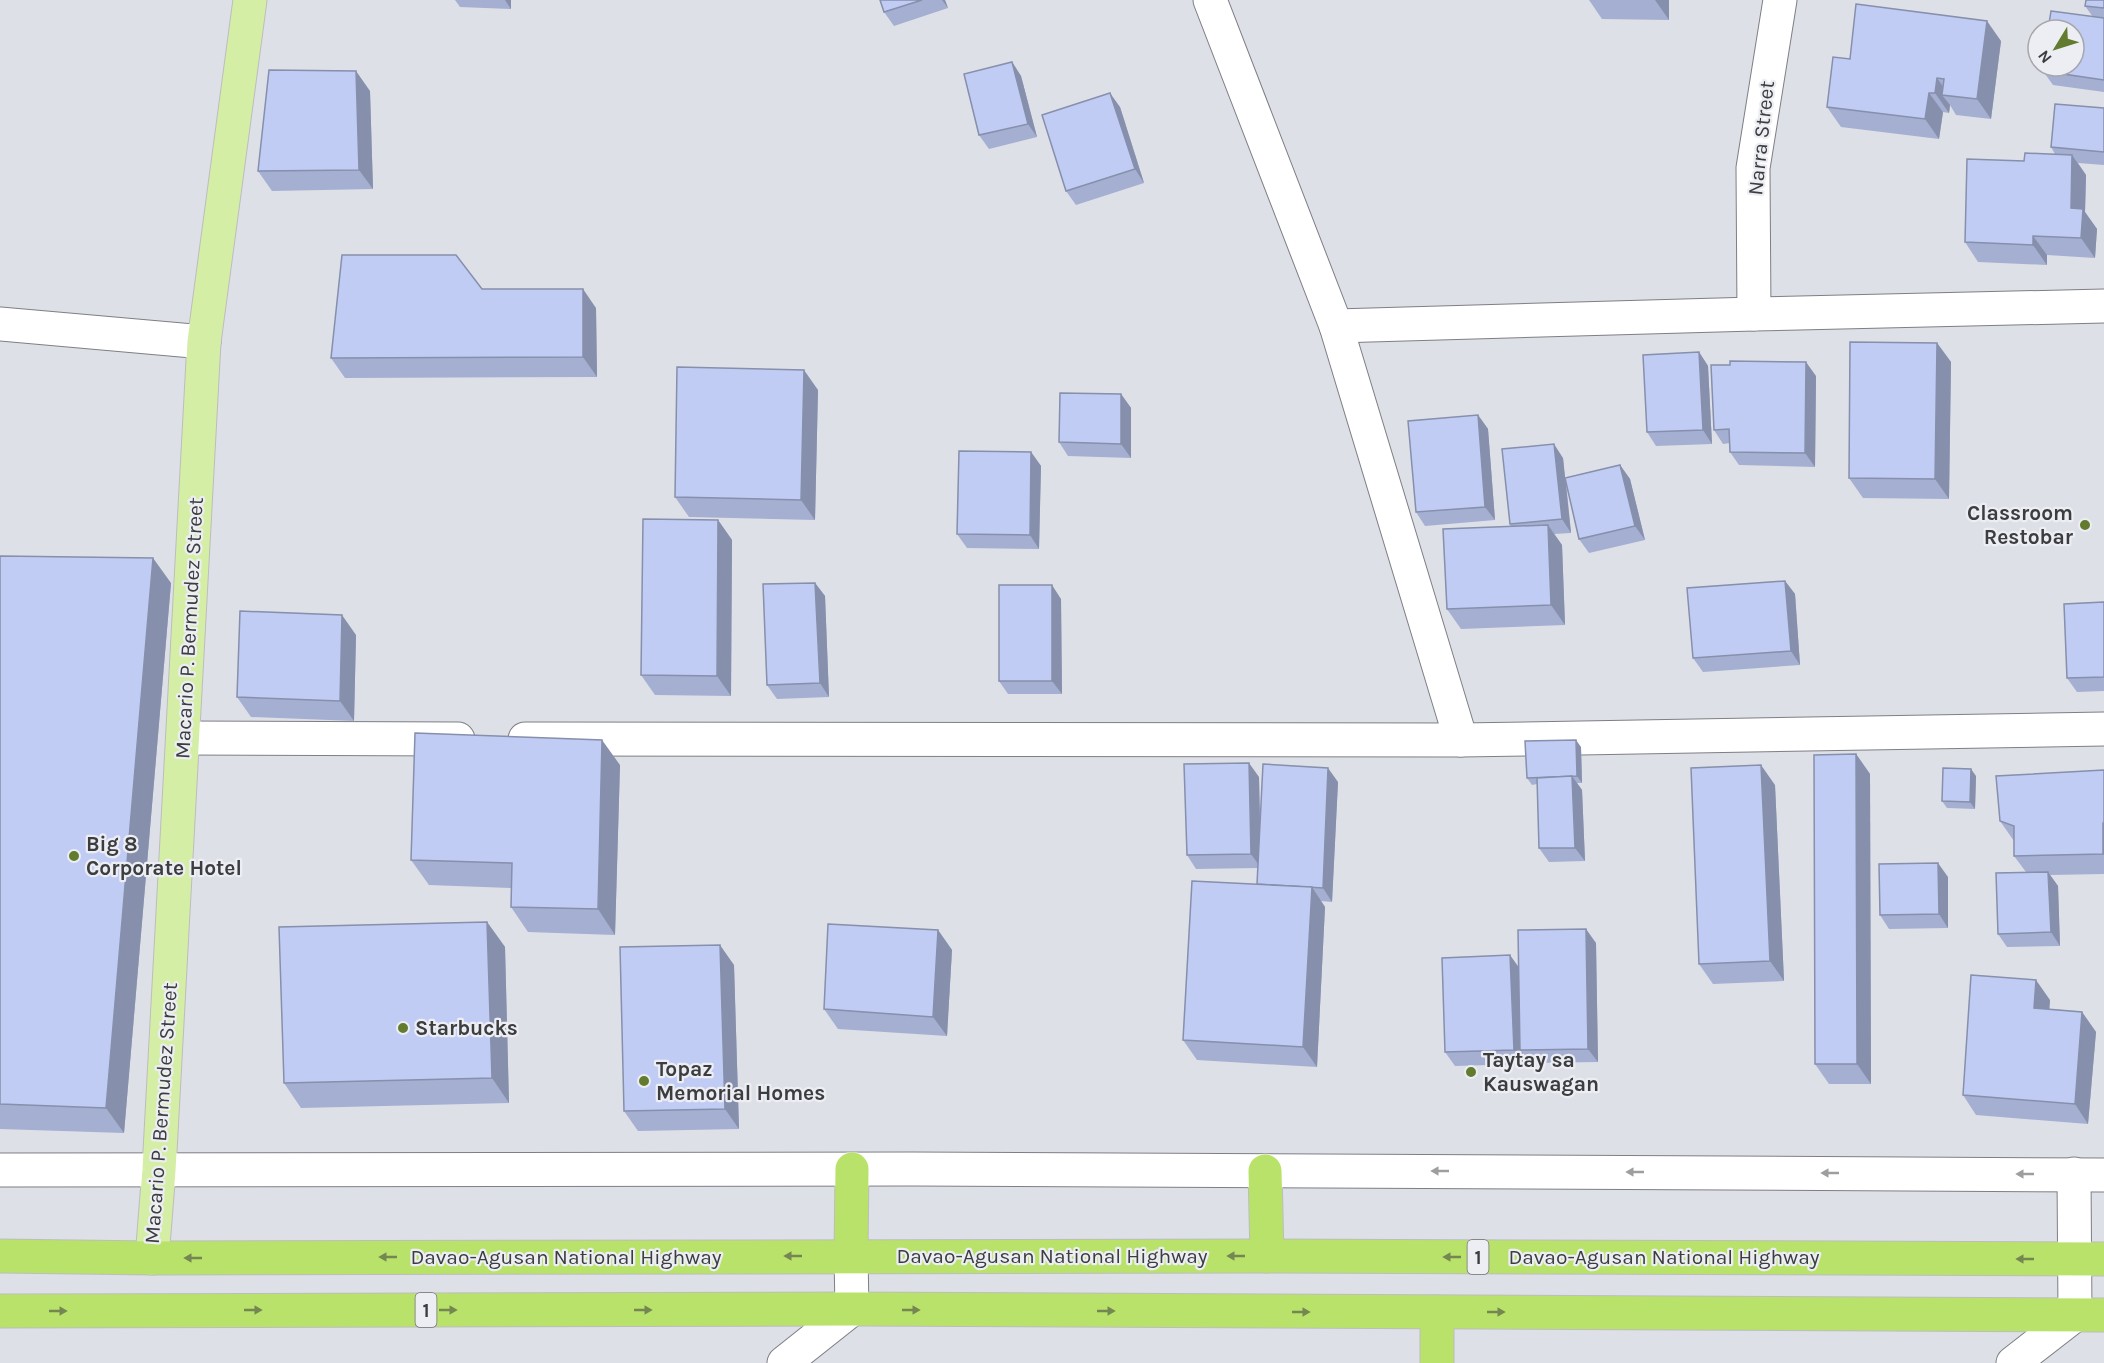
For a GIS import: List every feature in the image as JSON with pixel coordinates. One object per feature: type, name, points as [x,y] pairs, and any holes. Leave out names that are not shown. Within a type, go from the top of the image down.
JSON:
[{"type":"highway","points":[[851,1256],[852,1169]]},
{"type":"highway","points":[[1265,1171],[1267,1256]]},
{"type":"highway","name":"Davao-Agusan National Highway","points":[[0,1256],[152,1258],[1267,1256],[2089,1259]]},
{"type":"highway","name":"1","points":[[0,1311],[852,1309],[2089,1315]]},
{"type":"highway","points":[[1437,1312],[1437,1363]]},
{"type":"main road","name":"Macario P. Bermudez Street","points":[[152,1258],[159,1170],[204,342],[250,0]]},
{"type":"street","points":[[1210,0],[1336,326],[1461,740]]},
{"type":"street","name":"Narra Street","points":[[1754,314],[1753,168],[1780,0]]},
{"type":"street","points":[[1336,326],[2104,306]]},
{"type":"street","points":[[0,324],[204,342]]},
{"type":"street","points":[[183,738],[1461,740],[2104,729]]},
{"type":"street","points":[[0,1170],[852,1169],[2089,1174],[2089,1315],[2013,1363]]},
{"type":"street","points":[[784,1363],[852,1309],[851,1256]]},
{"type":"building","points":[[880,0],[922,0],[884,12]]},
{"type":"building","points":[[2086,0],[2104,0],[2104,8],[2085,6]]},
{"type":"building","points":[[1856,4],[1987,21],[1977,99],[1942,95],[1944,79],[1937,78],[1935,93],[1929,93],[1925,119],[1827,107],[1833,57],[1850,59]]},
{"type":"building","points":[[2051,11],[2104,18],[2104,80],[2086,77],[2086,18],[2050,18]]},
{"type":"building","points":[[1012,62],[1028,124],[979,135],[964,74]]},
{"type":"building","points":[[269,70],[356,71],[359,170],[258,171]]},
{"type":"building","points":[[1110,93],[1135,169],[1066,191],[1042,115]]},
{"type":"building","points":[[2055,104],[2104,108],[2104,152],[2051,147]]},
{"type":"building","points":[[2025,153],[2072,155],[2071,208],[2083,209],[2081,238],[2033,236],[2033,245],[1965,242],[1967,159],[2024,161]]},
{"type":"building","points":[[342,255],[456,255],[482,289],[583,289],[583,357],[331,358]]},
{"type":"building","points":[[1850,342],[1937,343],[1935,479],[1849,478]]},
{"type":"building","points":[[1699,352],[1703,430],[1647,432],[1643,355]]},
{"type":"building","points":[[1730,361],[1806,362],[1805,453],[1730,452],[1729,429],[1714,430],[1711,365],[1730,365]]},
{"type":"building","points":[[677,367],[804,370],[801,500],[675,497]]},
{"type":"building","points":[[1060,393],[1121,394],[1121,444],[1059,442]]},
{"type":"building","points":[[1478,415],[1485,507],[1416,512],[1408,421]]},
{"type":"building","points":[[1554,444],[1562,519],[1510,524],[1502,449]]},
{"type":"building","points":[[959,451],[1031,452],[1030,535],[957,534]]},
{"type":"building","points":[[1620,465],[1635,526],[1579,539],[1565,478]]},
{"type":"building","points":[[643,519],[718,520],[717,676],[641,675]]},
{"type":"building","points":[[1548,525],[1551,605],[1447,609],[1443,529]]},
{"type":"building","name":"Big 8 Corporate Hotel","points":[[0,556],[153,558],[106,1108],[0,1104]]},
{"type":"building","points":[[1785,581],[1791,651],[1693,658],[1687,588]]},
{"type":"building","points":[[815,583],[820,683],[767,685],[763,584]]},
{"type":"building","points":[[999,585],[1052,585],[1052,681],[999,681]]},
{"type":"building","points":[[2104,602],[2104,677],[2067,678],[2064,604]]},
{"type":"building","points":[[240,611],[342,615],[340,701],[237,697]]},
{"type":"building","points":[[415,733],[602,740],[598,909],[511,907],[512,863],[411,860]]},
{"type":"building","points":[[1576,740],[1577,776],[1527,778],[1525,741]]},
{"type":"building","points":[[1856,754],[1857,1064],[1815,1064],[1814,755]]},
{"type":"building","points":[[1249,763],[1251,854],[1187,855],[1184,764]]},
{"type":"building","points":[[1263,764],[1328,768],[1323,888],[1257,884]]},
{"type":"building","points":[[1761,765],[1770,961],[1699,964],[1691,768]]},
{"type":"building","points":[[1943,768],[1971,769],[1970,802],[1942,801]]},
{"type":"building","points":[[2104,770],[2103,854],[2014,856],[2014,826],[2000,821],[1996,776]]},
{"type":"building","points":[[1572,776],[1575,848],[1539,848],[1537,778]]},
{"type":"building","points":[[1938,863],[1939,914],[1880,915],[1879,864]]},
{"type":"building","points":[[2048,872],[2051,932],[1998,934],[1996,873]]},
{"type":"building","points":[[1192,881],[1312,887],[1303,1047],[1183,1040]]},
{"type":"building","name":"Starbucks","points":[[487,922],[492,1078],[284,1083],[279,927]]},
{"type":"building","points":[[828,924],[938,930],[933,1017],[824,1009]]},
{"type":"building","points":[[1586,929],[1588,1049],[1520,1050],[1518,930]]},
{"type":"building","points":[[720,945],[725,1109],[624,1111],[620,947]]},
{"type":"building","points":[[1510,955],[1514,1050],[1445,1052],[1442,958]]},
{"type":"building","points":[[1971,975],[2036,980],[2034,1008],[2082,1012],[2075,1104],[1963,1095]]},
{"type":"place","name":"Classroom Restobar","points":[[2085,525]]},
{"type":"place","name":"Big 8 Corporate Hotel","points":[[74,856]]},
{"type":"place","name":"Starbucks","points":[[403,1028]]},
{"type":"place","name":"Taytay sa Kauswagan","points":[[1471,1072]]},
{"type":"place","name":"Topaz Memorial Homes","points":[[644,1081]]}]
